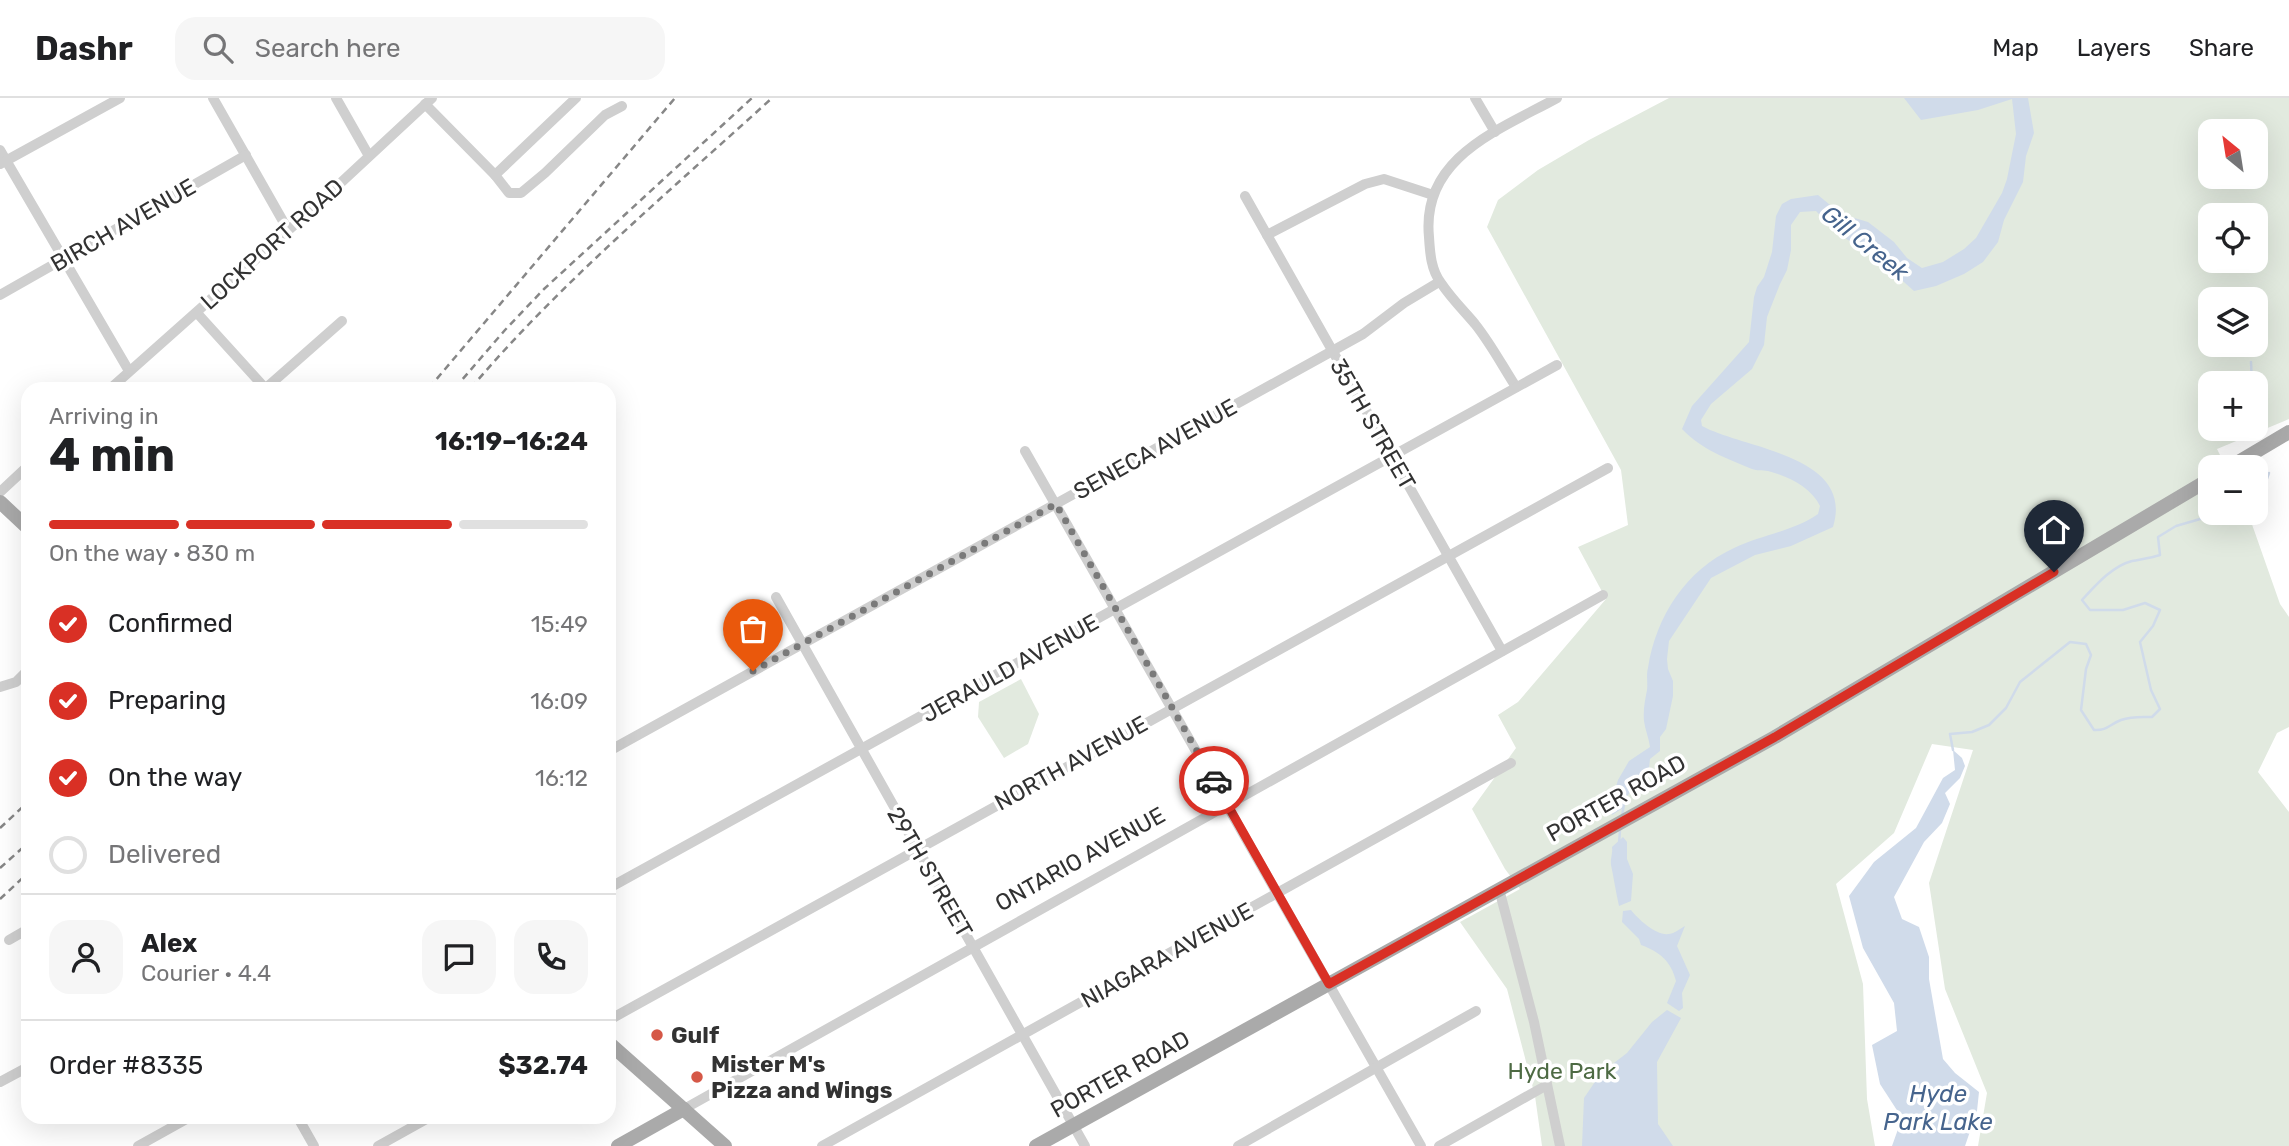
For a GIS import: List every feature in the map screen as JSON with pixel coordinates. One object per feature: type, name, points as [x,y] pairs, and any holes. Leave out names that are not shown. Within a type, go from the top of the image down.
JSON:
[{"type":"main road","points":[[2250,455],[2289,432]]},
{"type":"main road","name":"PORTER ROAD","points":[[1036,1146],[1775,737],[2198,486]]},
{"type":"main road","points":[[0,502],[21,522]]},
{"type":"main road","points":[[616,1049],[725,1146]]},
{"type":"main road","name":"ONTARIO AVENUE","points":[[618,1146],[684,1108]]},
{"type":"street","points":[[120,98],[2,158],[129,371]]},
{"type":"street","points":[[213,98],[288,230]]},
{"type":"street","points":[[336,98],[369,156]]},
{"type":"street","points":[[495,175],[576,98]]},
{"type":"street","points":[[1475,98],[1495,132]]},
{"type":"street","points":[[1516,387],[1477,327],[1439,282],[1431,261],[1427,223],[1433,195],[1444,172],[1461,154],[1557,98]]},
{"type":"street","points":[[428,101],[509,193],[521,193],[605,115],[622,106]]},
{"type":"street","name":"LOCKPORT ROAD","points":[[117,382],[197,313],[428,101]]},
{"type":"street","name":"BIRCH AVENUE","points":[[0,295],[246,155]]},
{"type":"street","points":[[1267,235],[1364,184],[1384,179],[1433,195]]},
{"type":"street","name":"35TH STREET","points":[[1245,196],[1502,651]]},
{"type":"street","name":"SENECA AVENUE","points":[[616,747],[1363,334],[1404,303],[1439,282]]},
{"type":"street","points":[[197,313],[260,382]]},
{"type":"street","points":[[273,382],[341,321]]},
{"type":"street","name":"JERAULD AVENUE","points":[[616,884],[1557,365]]},
{"type":"street","points":[[1025,451],[1421,1146]]},
{"type":"street","name":"NORTH AVENUE","points":[[616,1016],[1171,707],[1608,468]]},
{"type":"street","points":[[0,492],[21,472]]},
{"type":"street","name":"ONTARIO AVENUE","points":[[684,1108],[1603,595]]},
{"type":"street","name":"29TH STREET","points":[[776,597],[1085,1146]]},
{"type":"street","points":[[0,687],[16,682],[21,677]]},
{"type":"street","name":"NIAGARA AVENUE","points":[[822,1146],[1511,763]]},
{"type":"street","points":[[1499,889],[1534,1022],[1560,1146]]},
{"type":"street","points":[[9,940],[21,933]]},
{"type":"street","points":[[1238,1146],[1476,1011]]},
{"type":"street","points":[[0,1082],[21,1071]]},
{"type":"street","points":[[1438,1146],[1547,1085]]},
{"type":"street","points":[[138,1146],[178,1124]]},
{"type":"street","points":[[302,1124],[314,1146]]},
{"type":"street","points":[[378,1146],[418,1124]]},
{"type":"green space","name":"Hyde Park","points":[[1669,98],[2289,98],[2289,419],[2268,428],[2268,371],[2198,371],[2198,441],[2236,441],[2217,449],[2220,455],[2198,455],[2198,525],[2252,525],[2280,604],[2289,617],[2289,727],[2277,733],[2258,772],[2289,812],[2289,1146],[1978,1146],[1987,1093],[1945,989],[1929,883],[1973,750],[1932,744],[1894,833],[1836,884],[1863,984],[1867,1099],[1875,1146],[1542,1146],[1535,1096],[1507,989],[1460,922],[1520,889],[1505,869],[1472,809],[1516,748],[1498,715],[1518,702],[1606,599],[1578,547],[1628,525],[1621,470],[1487,227],[1498,200],[1538,170]]},
{"type":"green space","points":[[1021,679],[1039,714],[1028,744],[1004,758],[978,717],[979,702]]},
{"type":"water","points":[[1904,98],[2028,98],[2034,133],[2026,156],[2023,182],[2004,220],[1998,242],[1983,262],[1936,286],[1914,291],[1896,275],[1886,260],[1848,240],[1816,211],[1800,212],[1791,225],[1791,250],[1787,270],[1767,317],[1764,345],[1752,369],[1711,404],[1701,420],[1702,426],[1792,458],[1812,469],[1828,484],[1835,503],[1833,527],[1791,546],[1755,555],[1711,578],[1669,641],[1667,659],[1673,681],[1673,696],[1666,729],[1660,737],[1660,751],[1650,759],[1649,768],[1624,800],[1623,808],[1612,815],[1610,806],[1618,780],[1629,761],[1650,747],[1644,717],[1647,671],[1658,630],[1676,597],[1701,569],[1717,557],[1744,544],[1799,525],[1818,514],[1820,506],[1816,499],[1798,483],[1776,473],[1754,470],[1724,457],[1698,443],[1682,429],[1692,406],[1749,342],[1754,297],[1772,252],[1776,216],[1782,204],[1791,199],[1818,195],[1841,214],[1868,222],[1894,242],[1907,258],[1922,268],[1943,262],[1976,238],[2002,193],[2016,134],[2012,99],[1978,110],[1921,120]]},
{"type":"water","name":"Hyde Park Lake","points":[[1953,750],[1962,758],[1965,766],[1960,778],[1945,793],[1950,804],[1942,823],[1924,842],[1894,897],[1902,919],[1919,927],[1929,957],[1929,979],[1943,1059],[1955,1073],[1979,1092],[1977,1111],[1965,1146],[1892,1146],[1902,1118],[1880,1084],[1872,1045],[1897,1031],[1894,1003],[1863,948],[1849,896],[1874,862],[1916,828],[1943,778],[1955,770]]},
{"type":"water","points":[[1623,837],[1627,842],[1627,859],[1633,874],[1631,901],[1619,906],[1611,861],[1612,847]]},
{"type":"water","points":[[1631,910],[1653,930],[1664,934],[1685,926],[1677,946],[1690,975],[1682,993],[1683,1008],[1679,1011],[1667,1003],[1676,981],[1668,963],[1659,954],[1641,945],[1639,939],[1622,922],[1623,911]]},
{"type":"water","points":[[1667,1010],[1681,1018],[1657,1062],[1658,1124],[1673,1146],[1582,1146],[1584,1098],[1601,1073],[1627,1053],[1652,1022]]},
{"type":"waterway","points":[[2251,362],[2251,371]]},
{"type":"waterway","points":[[1953,750],[1950,734],[1972,732],[1989,725],[2006,708],[2020,682],[2070,642],[2086,644],[2091,655],[2086,669],[2081,710],[2094,730],[2129,718],[2152,717],[2160,709],[2151,690],[2140,642],[2153,626],[2160,610],[2145,603],[2123,610],[2090,610],[2082,600],[2118,567],[2160,555],[2158,537],[2176,526],[2198,520]]},
{"type":"waterway","name":"Gill Creek","points":[[1622,816],[1625,798]]},
{"type":"waterway","name":"Gill Creek","points":[[1619,844],[1620,830]]},
{"type":"railway","points":[[434,382],[675,98]]},
{"type":"railway","points":[[460,382],[544,289],[752,98]]},
{"type":"railway","points":[[476,382],[579,274],[772,98]]},
{"type":"railway","points":[[0,828],[21,808]]},
{"type":"railway","points":[[0,868],[21,849]]},
{"type":"railway","points":[[0,899],[21,880]]},
{"type":"way so far","points":[[753,671],[1056,504],[1214,781]]},
{"type":"place","name":"Gulf","points":[[657,1035]]},
{"type":"place","name":"Mister M's Pizza and Wings","points":[[697,1077]]},
{"type":"route","points":[[1214,781],[1329,984],[1775,737],[2054,572]]}]
